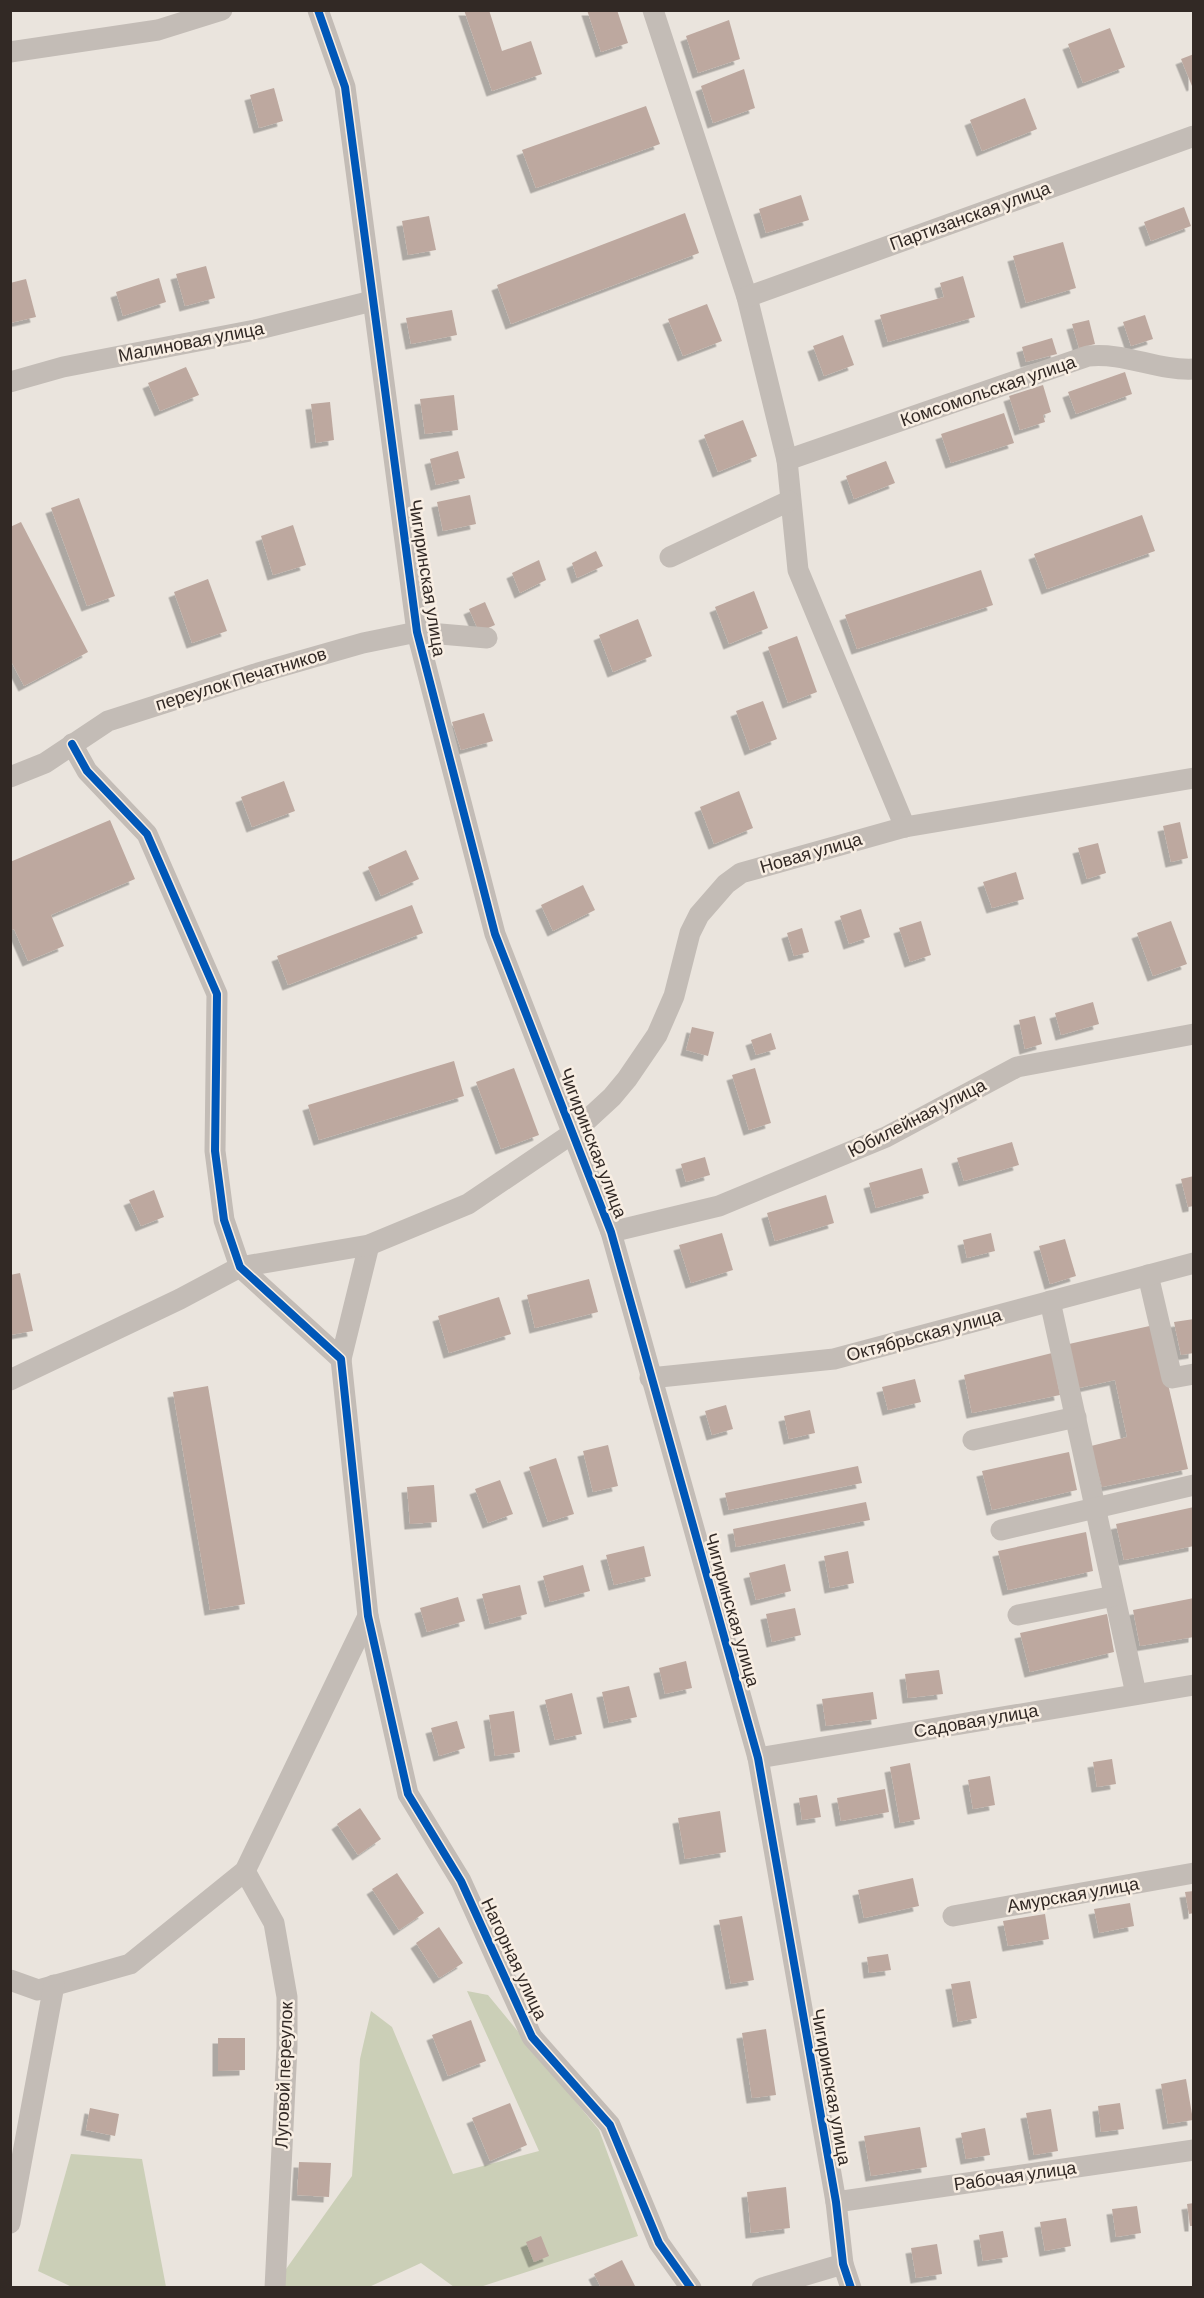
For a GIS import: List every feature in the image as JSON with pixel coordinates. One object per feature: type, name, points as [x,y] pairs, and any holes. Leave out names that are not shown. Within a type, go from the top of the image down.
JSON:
[{"type":"street","points":[[10,52],[158,30],[222,10]]},
{"type":"street","name":"Чигиринская улица","points":[[318,10],[345,87],[417,632],[495,934],[611,1232],[758,1758],[836,2202],[843,2264],[851,2288]]},
{"type":"street","points":[[653,10],[747,297],[787,460],[789,501],[798,570],[905,827]]},
{"type":"street","name":"Партизанская улица","points":[[747,297],[1194,136]]},
{"type":"street","name":"Малиновая улица","points":[[10,382],[63,367],[255,330],[372,301]]},
{"type":"street","name":"Комсомольская улица","points":[[787,460],[1089,356],[1116,356],[1161,368],[1194,369]]},
{"type":"street","points":[[670,557],[789,501]]},
{"type":"street","name":"переулок Печатников","points":[[10,777],[45,763],[108,721],[157,704],[352,646],[417,632],[487,638]]},
{"type":"street","points":[[72,744],[87,771],[147,834],[217,994],[215,1151],[224,1220],[240,1267],[341,1359]]},
{"type":"street","name":"Новая улица","points":[[10,1380],[180,1299],[240,1267],[369,1245],[468,1204],[573,1133],[612,1097],[657,1035],[674,996],[690,933],[699,915],[732,877],[905,827],[1194,778]]},
{"type":"street","name":"Юбилейная улица","points":[[611,1232],[719,1206],[886,1137],[1017,1067],[1194,1034]]},
{"type":"street","name":"Нагорная улица","points":[[369,1245],[341,1359],[368,1616],[408,1794],[461,1881],[532,2037],[610,2125],[659,2243],[690,2288]]},
{"type":"street","name":"Октябрьская улица","points":[[650,1378],[834,1359],[1194,1263]]},
{"type":"street","points":[[1148,1275],[1172,1378],[1194,1374]]},
{"type":"street","points":[[1050,1301],[1136,1694]]},
{"type":"street","points":[[973,1440],[1076,1417]]},
{"type":"street","points":[[1001,1530],[1194,1485]]},
{"type":"street","points":[[1018,1615],[1114,1596]]},
{"type":"street","points":[[10,1991],[46,1988],[130,1964],[245,1870],[368,1616]]},
{"type":"street","name":"Садовая улица","points":[[758,1758],[1194,1685]]},
{"type":"street","name":"Луговой переулок","points":[[245,1870],[274,1923],[287,1997],[287,2047],[275,2288]]},
{"type":"street","name":"Амурская улица","points":[[953,1916],[1194,1874]]},
{"type":"street","points":[[10,1980],[46,1988]]},
{"type":"street","points":[[10,2223],[46,1988]]},
{"type":"street","name":"Рабочая улица","points":[[836,2202],[1194,2151]]},
{"type":"street","points":[[762,2288],[843,2264]]},
{"type":"green space","points":[[467,1991],[488,1995],[599,2130],[638,2236],[480,2287],[454,2287],[421,2263],[369,2287],[281,2287],[279,2279],[352,2176],[360,2059],[371,2011],[392,2027],[453,2174],[539,2151]]},
{"type":"green space","points":[[71,2154],[142,2159],[166,2287],[72,2287],[38,2271]]},
{"type":"building","points":[[464,10],[489,10],[502,51],[531,41],[542,74],[492,91]]},
{"type":"building","points":[[587,10],[617,10],[628,43],[601,52]]},
{"type":"building","points":[[729,20],[740,59],[698,73],[686,36]]},
{"type":"building","points":[[1110,28],[1125,67],[1083,83],[1068,44]]},
{"type":"building","points":[[1194,54],[1194,85],[1192,86],[1181,59]]},
{"type":"building","points":[[744,69],[755,108],[713,123],[701,86]]},
{"type":"building","points":[[274,88],[283,121],[259,128],[250,95]]},
{"type":"building","points":[[1025,98],[1037,129],[982,151],[970,120]]},
{"type":"building","points":[[646,106],[660,144],[536,188],[522,150]]},
{"type":"building","points":[[801,195],[809,220],[766,233],[759,209]]},
{"type":"building","points":[[1184,207],[1191,226],[1151,241],[1144,222]]},
{"type":"building","points":[[685,213],[699,253],[511,324],[497,285]]},
{"type":"building","points":[[429,216],[436,250],[408,255],[402,221]]},
{"type":"building","points":[[1063,242],[1076,288],[1026,303],[1013,256]]},
{"type":"building","points":[[206,266],[215,298],[185,306],[176,274]]},
{"type":"building","points":[[963,276],[975,317],[888,342],[880,315],[944,297],[940,283]]},
{"type":"building","points":[[159,278],[166,302],[123,316],[116,292]]},
{"type":"building","points":[[26,279],[36,317],[10,323],[10,283]]},
{"type":"building","points":[[707,304],[722,341],[683,356],[668,319]]},
{"type":"building","points":[[452,310],[457,335],[411,344],[406,318]]},
{"type":"building","points":[[1145,315],[1153,339],[1131,346],[1123,322]]},
{"type":"building","points":[[1089,320],[1095,344],[1079,348],[1072,324]]},
{"type":"building","points":[[843,335],[854,365],[824,376],[813,346]]},
{"type":"building","points":[[1052,338],[1057,354],[1026,362],[1022,347]]},
{"type":"building","points":[[186,367],[199,395],[160,411],[148,383]]},
{"type":"building","points":[[1125,372],[1132,394],[1076,414],[1068,392]]},
{"type":"building","points":[[1043,385],[1051,412],[1043,415],[1045,422],[1020,430],[1009,396]]},
{"type":"building","points":[[454,395],[458,430],[425,434],[420,399]]},
{"type":"building","points":[[330,402],[334,440],[316,443],[311,404]]},
{"type":"building","points":[[1004,413],[1014,443],[951,463],[941,434]]},
{"type":"building","points":[[743,420],[757,456],[718,472],[704,435]]},
{"type":"building","points":[[458,451],[465,478],[436,485],[430,459]]},
{"type":"building","points":[[886,461],[895,483],[854,499],[846,476]]},
{"type":"building","points":[[470,495],[476,524],[443,531],[437,502]]},
{"type":"building","points":[[79,498],[115,596],[87,606],[51,508]]},
{"type":"building","points":[[1142,515],[1155,551],[1047,589],[1034,554]]},
{"type":"building","points":[[21,522],[88,652],[24,686],[10,659],[10,527]]},
{"type":"building","points":[[293,525],[306,565],[273,575],[261,536]]},
{"type":"building","points":[[596,551],[603,566],[577,578],[572,563]]},
{"type":"building","points":[[539,560],[546,580],[520,593],[512,573]]},
{"type":"building","points":[[981,570],[993,605],[857,649],[845,615]]},
{"type":"building","points":[[208,579],[227,631],[192,643],[174,592]]},
{"type":"building","points":[[754,591],[768,628],[729,644],[715,607]]},
{"type":"building","points":[[485,602],[495,625],[479,632],[469,609]]},
{"type":"building","points":[[638,619],[652,656],[613,672],[599,635]]},
{"type":"building","points":[[797,636],[817,692],[788,703],[768,647]]},
{"type":"building","points":[[763,701],[777,739],[750,750],[736,711]]},
{"type":"building","points":[[484,713],[493,741],[461,750],[452,722]]},
{"type":"building","points":[[284,781],[295,811],[252,827],[241,797]]},
{"type":"building","points":[[739,791],[753,828],[714,844],[700,807]]},
{"type":"building","points":[[110,820],[135,879],[51,915],[64,946],[28,961],[14,929],[10,931],[10,862]]},
{"type":"building","points":[[1180,822],[1188,858],[1171,862],[1163,826]]},
{"type":"building","points":[[1098,843],[1106,873],[1087,879],[1078,848]]},
{"type":"building","points":[[406,850],[419,879],[381,896],[368,867]]},
{"type":"building","points":[[1016,872],[1024,899],[992,908],[983,882]]},
{"type":"building","points":[[583,885],[595,910],[553,931],[541,905]]},
{"type":"building","points":[[412,905],[423,933],[288,985],[277,956]]},
{"type":"building","points":[[861,909],[870,937],[849,944],[840,916]]},
{"type":"building","points":[[921,921],[931,955],[910,962],[899,928]]},
{"type":"building","points":[[1171,921],[1187,964],[1153,976],[1137,933]]},
{"type":"building","points":[[802,928],[809,952],[794,956],[787,933]]},
{"type":"building","points":[[1093,1002],[1099,1024],[1061,1035],[1055,1013]]},
{"type":"building","points":[[1035,1016],[1042,1044],[1025,1049],[1019,1020]]},
{"type":"building","points":[[692,1027],[714,1032],[708,1056],[686,1050]]},
{"type":"building","points":[[771,1033],[776,1049],[756,1055],[751,1040]]},
{"type":"building","points":[[454,1061],[464,1096],[319,1140],[308,1105]]},
{"type":"building","points":[[514,1068],[539,1135],[501,1149],[476,1082]]},
{"type":"building","points":[[755,1068],[771,1123],[749,1130],[732,1075]]},
{"type":"building","points":[[1012,1142],[1019,1165],[964,1181],[957,1158]]},
{"type":"building","points":[[705,1157],[710,1175],[686,1182],[681,1164]]},
{"type":"building","points":[[922,1168],[929,1193],[876,1208],[869,1183]]},
{"type":"building","points":[[1194,1176],[1194,1206],[1188,1207],[1181,1179]]},
{"type":"building","points":[[154,1190],[164,1217],[141,1226],[129,1200]]},
{"type":"building","points":[[826,1195],[834,1223],[775,1241],[767,1213]]},
{"type":"building","points":[[722,1233],[733,1270],[691,1283],[679,1245]]},
{"type":"building","points":[[991,1233],[995,1251],[967,1258],[963,1240]]},
{"type":"building","points":[[1065,1239],[1076,1276],[1050,1284],[1039,1246]]},
{"type":"building","points":[[20,1273],[33,1331],[10,1335],[10,1275]]},
{"type":"building","points":[[589,1279],[598,1312],[535,1328],[527,1295]]},
{"type":"building","points":[[499,1297],[511,1334],[449,1353],[438,1316]]},
{"type":"building","points":[[1194,1319],[1194,1353],[1181,1355],[1174,1322]]},
{"type":"building","points":[[1154,1325],[1188,1469],[1102,1487],[1091,1446],[1127,1437],[1115,1380],[1079,1388],[1069,1344]]},
{"type":"building","points":[[1052,1353],[1060,1395],[972,1413],[964,1375]]},
{"type":"building","points":[[915,1379],[921,1402],[888,1410],[882,1387]]},
{"type":"building","points":[[208,1386],[245,1604],[210,1610],[173,1392]]},
{"type":"building","points":[[726,1405],[733,1429],[712,1435],[705,1411]]},
{"type":"building","points":[[810,1410],[815,1433],[789,1439],[784,1416]]},
{"type":"building","points":[[608,1445],[618,1486],[593,1492],[583,1451]]},
{"type":"building","points":[[1069,1452],[1077,1490],[992,1510],[982,1471]]},
{"type":"building","points":[[556,1458],[574,1514],[548,1522],[529,1467]]},
{"type":"building","points":[[858,1466],[862,1483],[729,1510],[725,1493]]},
{"type":"building","points":[[500,1480],[513,1514],[488,1523],[475,1489]]},
{"type":"building","points":[[434,1485],[437,1522],[410,1524],[407,1487]]},
{"type":"building","points":[[866,1502],[870,1520],[736,1547],[733,1529]]},
{"type":"building","points":[[1194,1507],[1194,1546],[1124,1560],[1116,1524]]},
{"type":"building","points":[[1086,1532],[1093,1571],[1008,1590],[998,1551]]},
{"type":"building","points":[[644,1546],[651,1576],[614,1585],[606,1555]]},
{"type":"building","points":[[848,1551],[854,1583],[830,1588],[824,1556]]},
{"type":"building","points":[[785,1564],[791,1591],[756,1600],[749,1573]]},
{"type":"building","points":[[583,1565],[590,1591],[550,1602],[543,1576]]},
{"type":"building","points":[[520,1585],[527,1614],[490,1624],[482,1594]]},
{"type":"building","points":[[458,1597],[465,1621],[427,1632],[420,1608]]},
{"type":"building","points":[[1194,1598],[1194,1637],[1140,1646],[1133,1610]]},
{"type":"building","points":[[795,1608],[801,1635],[772,1642],[766,1614]]},
{"type":"building","points":[[1107,1614],[1114,1652],[1030,1672],[1020,1633]]},
{"type":"building","points":[[686,1661],[692,1688],[665,1694],[659,1668]]},
{"type":"building","points":[[939,1670],[943,1694],[908,1698],[905,1674]]},
{"type":"building","points":[[629,1686],[637,1717],[609,1723],[602,1692]]},
{"type":"building","points":[[873,1692],[877,1719],[826,1726],[822,1699]]},
{"type":"building","points":[[572,1693],[582,1734],[555,1740],[545,1700]]},
{"type":"building","points":[[514,1711],[520,1752],[495,1756],[489,1715]]},
{"type":"building","points":[[457,1721],[465,1748],[439,1756],[431,1728]]},
{"type":"building","points":[[1112,1759],[1116,1784],[1097,1787],[1093,1762]]},
{"type":"building","points":[[910,1763],[920,1819],[900,1823],[890,1767]]},
{"type":"building","points":[[990,1776],[995,1805],[973,1809],[968,1780]]},
{"type":"building","points":[[885,1789],[889,1812],[841,1821],[837,1798]]},
{"type":"building","points":[[817,1795],[821,1817],[802,1820],[799,1798]]},
{"type":"building","points":[[360,1808],[381,1839],[358,1855],[337,1824]]},
{"type":"building","points":[[720,1811],[726,1852],[685,1859],[678,1818]]},
{"type":"building","points":[[397,1873],[424,1913],[399,1930],[372,1889]]},
{"type":"building","points":[[913,1878],[919,1906],[864,1918],[858,1890]]},
{"type":"building","points":[[1194,1891],[1194,1913],[1189,1914],[1185,1892]]},
{"type":"building","points":[[1130,1903],[1134,1926],[1099,1933],[1094,1909]]},
{"type":"building","points":[[1045,1914],[1049,1939],[1008,1946],[1003,1921]]},
{"type":"building","points":[[742,1916],[754,1980],[731,1984],[719,1920]]},
{"type":"building","points":[[439,1927],[463,1963],[439,1978],[416,1943]]},
{"type":"building","points":[[888,1954],[891,1970],[869,1973],[867,1957]]},
{"type":"building","points":[[970,1981],[977,2018],[958,2022],[951,1984]]},
{"type":"building","points":[[471,2020],[486,2061],[448,2076],[432,2035]]},
{"type":"building","points":[[766,2029],[776,2095],[752,2098],[742,2033]]},
{"type":"building","points":[[218,2038],[245,2038],[245,2070],[218,2071]]},
{"type":"building","points":[[1186,2079],[1193,2120],[1168,2124],[1161,2084]]},
{"type":"building","points":[[510,2103],[527,2145],[490,2161],[472,2118]]},
{"type":"building","points":[[1120,2103],[1124,2129],[1101,2132],[1098,2106]]},
{"type":"building","points":[[90,2108],[119,2114],[115,2136],[86,2130]]},
{"type":"building","points":[[1051,2109],[1058,2151],[1034,2155],[1026,2113]]},
{"type":"building","points":[[920,2127],[927,2167],[871,2176],[864,2136]]},
{"type":"building","points":[[985,2128],[990,2155],[966,2159],[961,2133]]},
{"type":"building","points":[[299,2162],[331,2163],[329,2197],[297,2195]]},
{"type":"building","points":[[786,2187],[790,2228],[751,2233],[747,2192]]},
{"type":"building","points":[[1194,2203],[1194,2226],[1190,2226],[1187,2204]]},
{"type":"building","points":[[1137,2206],[1141,2233],[1116,2237],[1112,2209]]},
{"type":"building","points":[[1066,2218],[1071,2246],[1045,2251],[1040,2222]]},
{"type":"building","points":[[1003,2231],[1008,2257],[983,2261],[979,2235]]},
{"type":"building","points":[[541,2236],[549,2256],[534,2262],[526,2242]]},
{"type":"building","points":[[937,2244],[942,2274],[916,2278],[911,2248]]},
{"type":"building","points":[[622,2260],[636,2288],[601,2288],[594,2274]]},
{"type":"cycle path","points":[[318,10],[345,87],[417,632],[495,934],[611,1232],[758,1758],[836,2202],[843,2264],[851,2288]]},
{"type":"cycle path","points":[[72,744],[87,771],[147,834],[217,994],[215,1151],[224,1220],[240,1267],[341,1359],[368,1616],[408,1794],[461,1881],[532,2037],[610,2125],[659,2243],[691,2288]]}]
